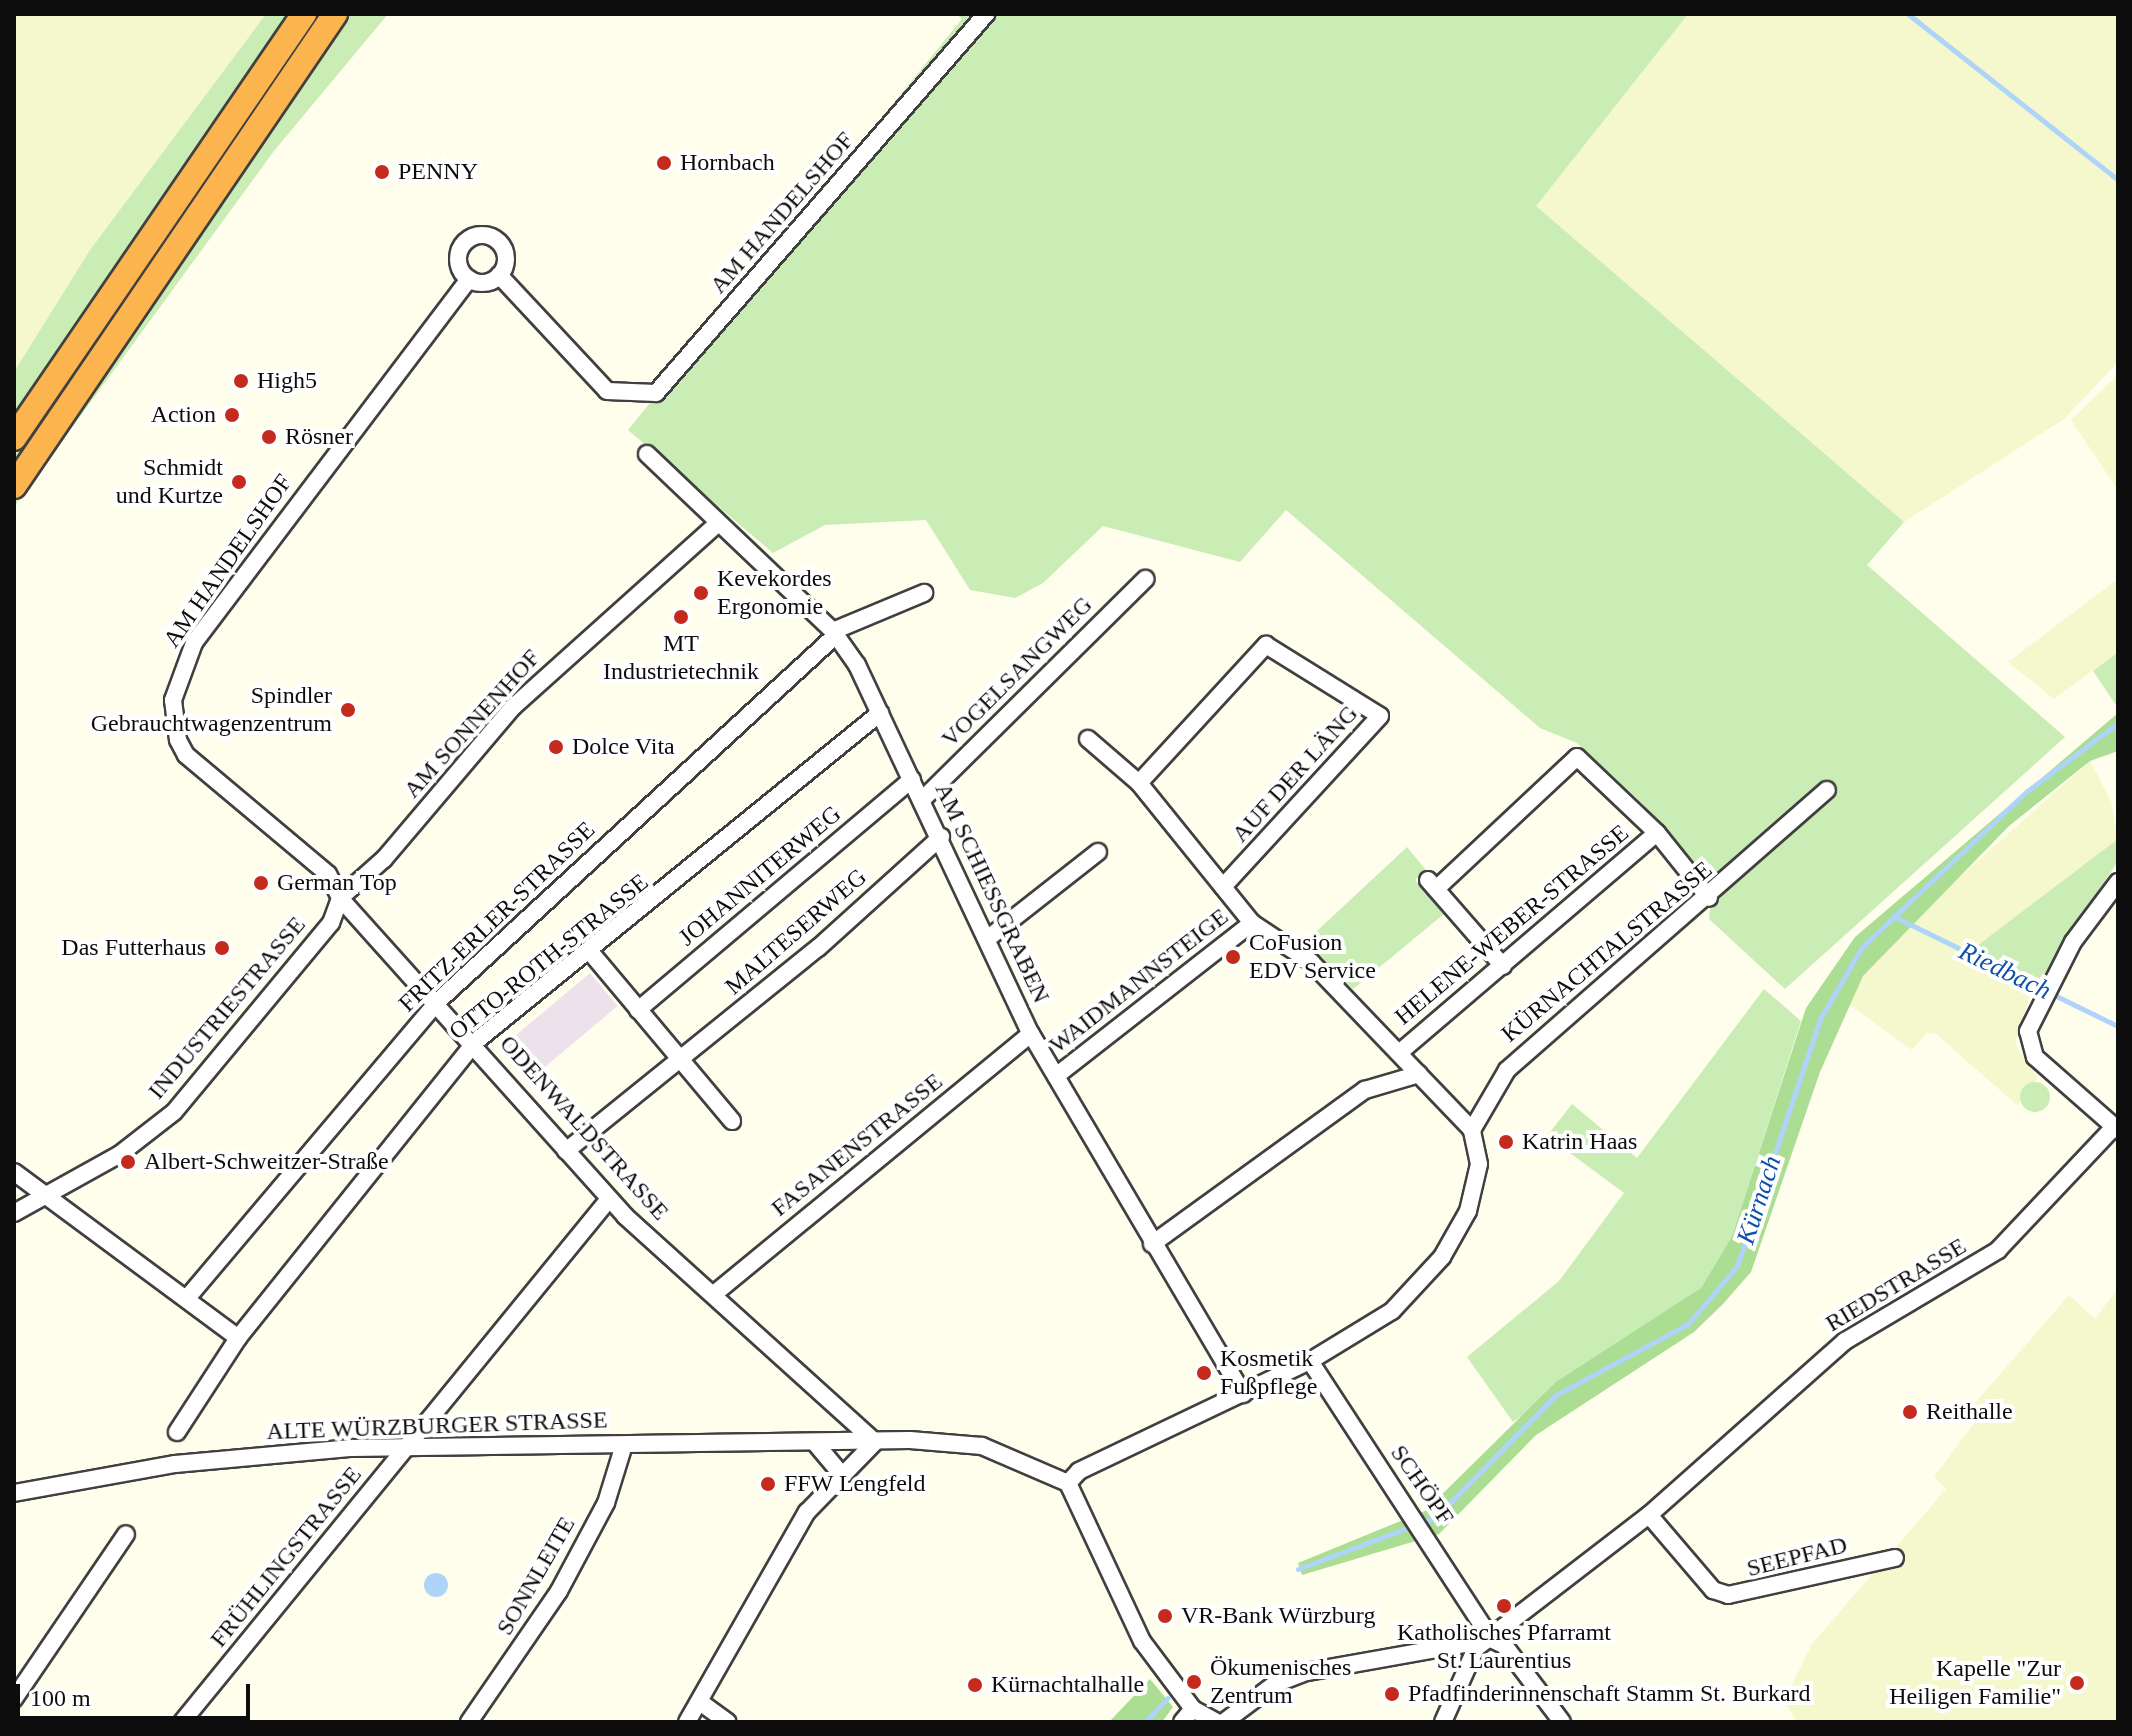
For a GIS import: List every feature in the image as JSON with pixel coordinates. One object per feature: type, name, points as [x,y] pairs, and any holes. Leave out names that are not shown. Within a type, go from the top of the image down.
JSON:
[{"type":"highway","points":[[14,438],[304,14]]},
{"type":"highway","points":[[14,486],[335,14]]},
{"type":"street","name":"AM HANDELSHOF","points":[[499,275],[607,391],[656,393],[986,14]]},
{"type":"street","points":[[479,235],[505,254],[499,275],[469,279],[458,259],[479,235]]},
{"type":"street","name":"AM HANDELSHOF","points":[[340,898],[313,858],[186,755],[174,727],[177,678],[282,522],[469,279]]},
{"type":"street","name":"AM SCHIESSGRABEN","points":[[647,454],[834,633],[880,713],[923,799],[1031,1034],[1243,1394]]},
{"type":"street","name":"AM SONNENHOF","points":[[340,898],[384,859],[513,707],[717,524]]},
{"type":"street","name":"VOGELSANGWEG","points":[[923,799],[1145,579]]},
{"type":"street","name":"FRITZ-ERLER-STRASSE","points":[[188,1297],[437,1002],[834,633],[924,593]]},
{"type":"street","name":"AUF DER LÄNG","points":[[1139,783],[1266,645],[1380,716],[1223,887]]},
{"type":"street","name":"OTTO-ROTH-STRASSE","points":[[177,1432],[238,1338],[475,1042],[592,954],[880,713]]},
{"type":"street","name":"WAIDMANNSTEIGE","points":[[1088,739],[1139,783],[1252,923],[1311,962],[1472,1130]]},
{"type":"street","points":[[1503,966],[1432,884],[1577,757],[1657,833],[1709,898]]},
{"type":"street","name":"JOHANNITERWEG","points":[[638,1010],[912,779]]},
{"type":"street","name":"KÜRNACHTALSTRASSE","points":[[1472,1130],[1507,1070],[1709,898],[1827,790]]},
{"type":"street","name":"HELENE-WEBER-STRASSE","points":[[1399,1053],[1657,833]]},
{"type":"street","name":"MALTESERWEG","points":[[566,1151],[679,1060],[941,837]]},
{"type":"street","points":[[987,939],[1098,852]]},
{"type":"street","name":"RIEDSTRASSE","points":[[1491,1639],[1649,1515],[1845,1341],[1998,1250],[2116,1128],[2035,1057],[2028,1031],[2047,994],[2118,882]]},
{"type":"street","name":"ODENWALDSTRASSE","points":[[340,898],[475,1042],[609,1199],[875,1442]]},
{"type":"street","name":"INDUSTRIESTRASSE","points":[[14,1213],[120,1154],[174,1112],[331,923],[340,898]]},
{"type":"street","name":"WAIDMANNSTEIGE","points":[[1056,1076],[1252,923]]},
{"type":"street","points":[[592,954],[732,1121]]},
{"type":"street","name":"FASANENSTRASSE","points":[[714,1294],[1031,1034]]},
{"type":"street","points":[[1152,1244],[1365,1090],[1419,1074]]},
{"type":"street","points":[[1216,1722],[1188,1716],[1157,1664],[1068,1483],[1079,1471],[1310,1361],[1392,1311],[1442,1257],[1474,1188],[1479,1164],[1472,1130]]},
{"type":"street","points":[[14,1172],[42,1196],[188,1297],[238,1338]]},
{"type":"street","name":"FRÜHLINGSTRASSE","points":[[182,1722],[402,1448],[609,1199]]},
{"type":"street","name":"SCHÖPF","points":[[1310,1361],[1426,1533],[1491,1639],[1504,1645],[1562,1722]]},
{"type":"street","points":[[687,1722],[766,1575],[840,1473],[875,1442]]},
{"type":"street","name":"ALTE WÜRZBURGER STRASSE","points":[[14,1493],[175,1464],[402,1448],[875,1442],[982,1446],[1068,1483]]},
{"type":"street","points":[[816,1444],[840,1473]]},
{"type":"street","name":"SONNLEITE","points":[[469,1722],[559,1591],[606,1503],[624,1445]]},
{"type":"street","name":"SEEPFAD","points":[[1649,1515],[1713,1590],[1728,1595],[1895,1558]]},
{"type":"street","points":[[14,1699],[126,1534]]},
{"type":"street","points":[[1443,1722],[1461,1689],[1476,1648],[1491,1639]]},
{"type":"street","points":[[1224,1722],[1275,1684],[1307,1672],[1491,1639]]},
{"type":"street","points":[[700,1702],[728,1722]]},
{"type":"shaded area","points":[[590,973],[618,1006],[532,1078],[504,1045]]},
{"type":"green space","points":[[14,14],[266,14],[90,250],[14,372]]},
{"type":"green space","points":[[266,14],[388,14],[274,151],[14,507],[14,372],[90,250]]},
{"type":"green space","points":[[957,14],[1688,14],[1536,206],[1904,522],[1867,565],[2065,737],[1785,989],[1709,919],[1712,891],[1644,805],[1577,743],[1540,728],[1286,510],[1240,562],[1103,526],[1043,583],[1015,598],[970,590],[926,520],[825,525],[773,553],[628,430],[962,19]]},
{"type":"green space","points":[[1688,14],[2118,14],[2118,362],[2064,419],[1904,522],[1535,206]]},
{"type":"green space","points":[[2118,375],[2118,490],[2071,420]]},
{"type":"green space","points":[[2118,579],[2118,652],[2054,699],[2008,662]]},
{"type":"green space","points":[[2118,652],[2118,708],[2093,671]]},
{"type":"green space","points":[[2118,713],[2118,751],[2090,761],[2009,826],[1863,976],[1820,1072],[1751,1272],[1723,1304],[1694,1332],[1536,1435],[1439,1534],[1302,1575],[1298,1563],[1425,1511],[1556,1382],[1701,1288],[1732,1236],[1806,1008],[1855,937]]},
{"type":"green space","points":[[2090,761],[2111,801],[2118,839],[1967,956],[2032,990],[2015,1044],[2038,1078],[2017,1105],[1936,1034],[1927,1033],[1912,1050],[1849,1004],[1863,976],[1935,899]]},
{"type":"green space","points":[[2118,839],[2116,864],[2039,984],[1973,949]]},
{"type":"green space","points":[[1407,847],[1426,870],[1415,880],[1444,914],[1353,989],[1303,944]]},
{"type":"green space","points":[[1764,989],[1801,1021],[1732,1236],[1701,1288],[1513,1422],[1467,1357],[1559,1281],[1624,1193],[1547,1136],[1572,1104],[1637,1158]]},
{"type":"green space","points":[[2035,1082],[2041,1083],[2049,1091],[2049,1103],[2041,1111],[2035,1112],[2029,1111],[2021,1103],[2020,1097],[2021,1091],[2029,1083]]},
{"type":"green space","points":[[2118,1288],[2118,1722],[1797,1722],[1784,1701],[1812,1644],[1946,1489],[1934,1477],[1978,1418],[1970,1409],[2069,1295],[2095,1319]]},
{"type":"green space","points":[[1150,1679],[1173,1707],[1162,1722],[1109,1722]]},
{"type":"water","points":[[436,1573],[447,1580],[448,1585],[441,1596],[436,1597],[425,1590],[424,1585],[431,1574]]},
{"type":"waterway","points":[[1908,14],[2118,180]]},
{"type":"waterway","name":"Kürnach","points":[[1298,1569],[1436,1517],[1556,1395],[1688,1324],[1737,1266],[1820,1019],[1862,947],[2026,792],[2118,723]]},
{"type":"waterway","name":"Riedbach","points":[[1893,916],[2118,1026]]},
{"type":"waterway","name":"Kürnach","points":[[1145,1722],[1167,1698]]},
{"type":"place","name":"Hornbach","points":[[664,163]]},
{"type":"place","name":"PENNY","points":[[382,172]]},
{"type":"place","name":"High5","points":[[241,381]]},
{"type":"place","name":"Action","points":[[232,415]]},
{"type":"place","name":"Rösner","points":[[269,437]]},
{"type":"place","name":"Schmidt und Kurtze","points":[[239,482]]},
{"type":"place","name":"Kevekordes Ergonomie","points":[[701,593]]},
{"type":"place","name":"MT Industrietechnik","points":[[681,617]]},
{"type":"place","name":"Spindler Gebrauchtwagenzentrum","points":[[348,710]]},
{"type":"place","name":"Dolce Vita","points":[[556,747]]},
{"type":"place","name":"German Top","points":[[261,883]]},
{"type":"place","name":"Das Futterhaus","points":[[222,948]]},
{"type":"place","name":"CoFusion EDV Service","points":[[1233,957]]},
{"type":"place","name":"Katrin Haas","points":[[1506,1142]]},
{"type":"place","name":"Albert-Schweitzer-Straße","points":[[128,1162]]},
{"type":"place","name":"Kosmetik Fußpflege","points":[[1204,1373]]},
{"type":"place","name":"Reithalle","points":[[1910,1412]]},
{"type":"place","name":"FFW Lengfeld","points":[[768,1484]]},
{"type":"place","name":"Katholisches Pfarramt St. Laurentius","points":[[1504,1606]]},
{"type":"place","name":"VR-Bank Würzburg","points":[[1165,1616]]},
{"type":"place","name":"Ökumenisches Zentrum","points":[[1194,1682]]},
{"type":"place","name":"Kapelle \"Zur Heiligen Familie\"","points":[[2077,1683]]},
{"type":"place","name":"Kürnachtalhalle","points":[[975,1685]]},
{"type":"place","name":"Pfadfinderinnenschaft Stamm St. Burkard","points":[[1392,1694]]}]
